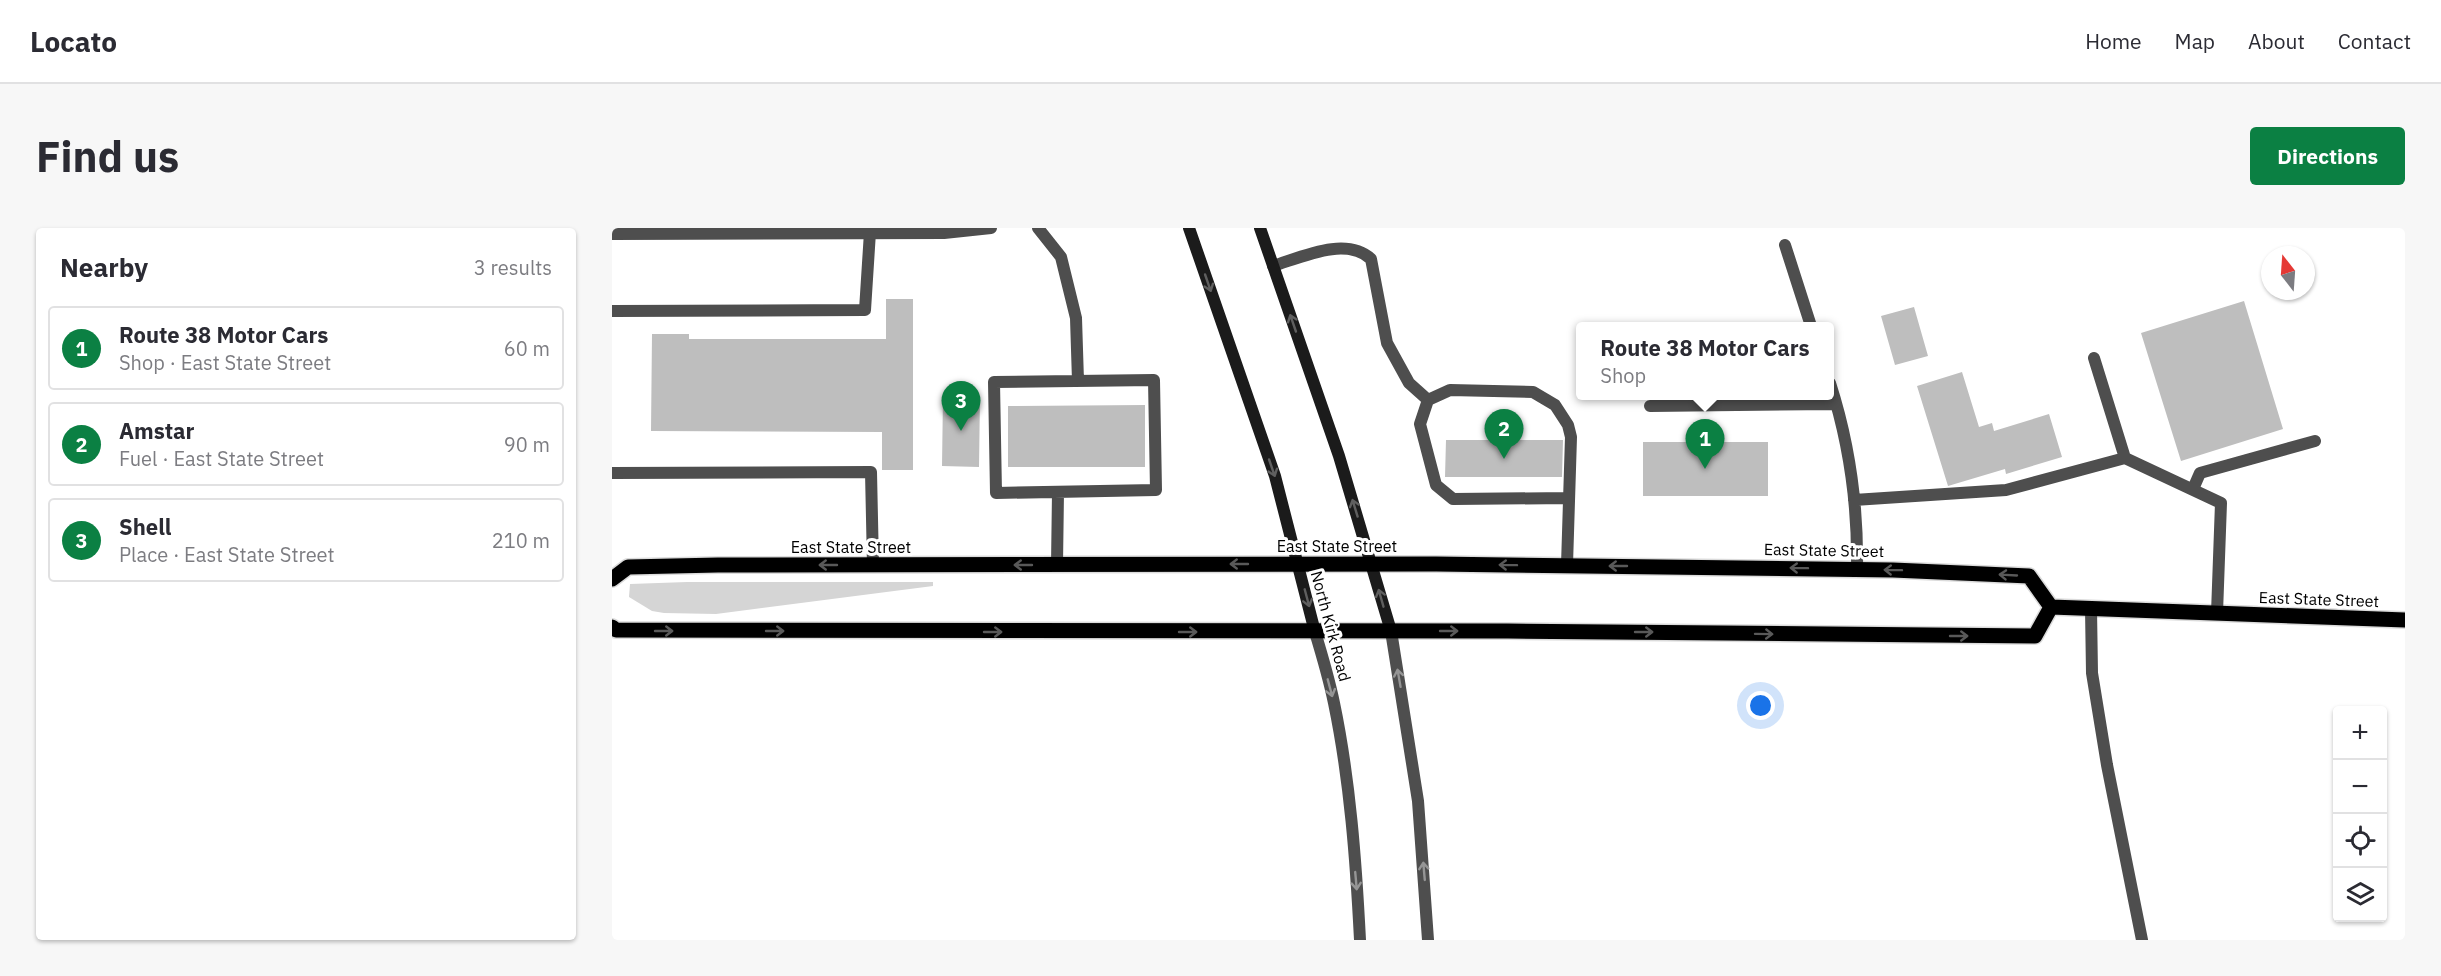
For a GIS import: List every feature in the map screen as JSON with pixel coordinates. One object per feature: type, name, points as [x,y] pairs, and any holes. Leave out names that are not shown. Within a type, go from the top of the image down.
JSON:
[{"type":"main road","name":"North Kirk Road","points":[[1189,228],[1275,476],[1315,632]]},
{"type":"main road","points":[[1260,228],[1339,456],[1391,632]]},
{"type":"main road","name":"East State Street","points":[[612,579],[628,567],[873,565],[1372,564],[1857,569],[2029,576],[2051,607],[2405,620]]},
{"type":"main road","points":[[612,627],[616,630],[2035,636],[2051,607]]},
{"type":"street","points":[[612,234],[944,233],[992,228]]},
{"type":"street","points":[[1038,228],[1061,257],[1076,318],[1078,381]]},
{"type":"street","points":[[612,310],[864,310],[870,232]]},
{"type":"street","points":[[1785,245],[1809,322]]},
{"type":"street","points":[[1273,266],[1320,252],[1343,249],[1363,251],[1371,259],[1387,343],[1408,382],[1428,400]]},
{"type":"street","points":[[2094,358],[2125,458]]},
{"type":"street","points":[[1154,380],[1156,490],[996,493],[994,382],[1078,381],[1154,380]]},
{"type":"street","points":[[1567,565],[1569,498],[1570,437],[1568,425],[1555,405],[1533,392],[1450,390],[1428,400],[1420,424],[1436,484],[1453,499],[1569,498]]},
{"type":"street","points":[[1834,397],[1854,500],[1857,569]]},
{"type":"street","points":[[1650,406],[1836,404]]},
{"type":"street","points":[[2193,489],[2200,473],[2315,441]]},
{"type":"street","points":[[1854,500],[2006,490],[2125,458],[2221,503],[2217,613]]},
{"type":"street","points":[[612,473],[871,472],[873,565]]},
{"type":"street","points":[[1057,565],[1058,492]]},
{"type":"street","points":[[2091,609],[2092,673],[2106,765],[2142,940]]},
{"type":"street","name":"North Kirk Road","points":[[1315,632],[1334,702],[1343,758],[1350,812],[1360,940]]},
{"type":"street","points":[[1391,632],[1418,801],[1428,940]]},
{"type":"shaded area","points":[[933,582],[933,586],[716,614],[652,611],[629,597],[630,584]]},
{"type":"building","points":[[886,299],[913,299],[913,470],[882,470],[882,432],[651,431],[652,334],[689,334],[689,339],[886,339]]},
{"type":"building","points":[[2244,301],[2283,429],[2181,461],[2141,333]]},
{"type":"building","points":[[1914,307],[1928,356],[1895,365],[1881,316]]},
{"type":"building","points":[[1962,372],[1979,427],[1992,423],[1994,431],[2049,414],[2062,457],[2006,474],[2005,469],[1948,486],[1917,386]]},
{"type":"building","points":[[943,396],[980,396],[979,467],[942,466]]},
{"type":"building","points":[[1145,405],[1145,467],[1008,467],[1008,406]]},
{"type":"building","points":[[1491,418],[1516,418],[1515,440],[1563,440],[1562,477],[1445,477],[1446,440],[1490,440]]},
{"type":"building","points":[[1643,442],[1768,442],[1768,496],[1643,496]]},
{"type":"place","name":"Shell","points":[[961,431]]},
{"type":"place","name":"Amstar","points":[[1504,459]]},
{"type":"place","name":"Route 38 Motor Cars","points":[[1705,469]]}]
